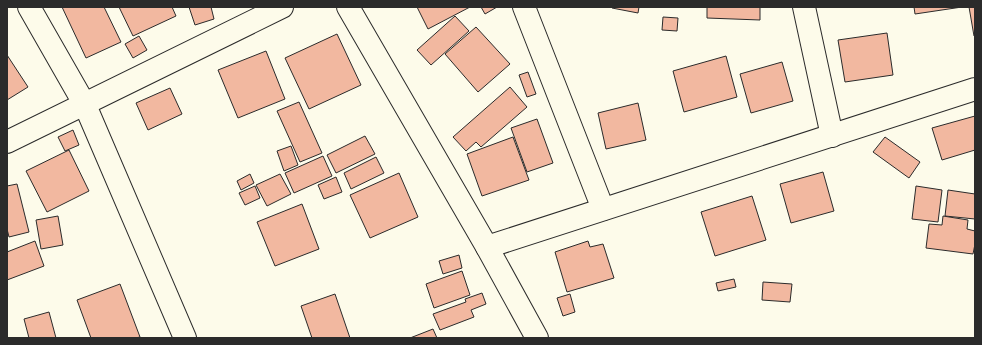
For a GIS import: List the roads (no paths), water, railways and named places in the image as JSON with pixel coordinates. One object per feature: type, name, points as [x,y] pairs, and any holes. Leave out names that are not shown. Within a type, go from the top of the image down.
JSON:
[{"type":"street","points":[[29,7],[85,105],[185,338]]},
{"type":"street","points":[[7,142],[282,7]]},
{"type":"street","points":[[348,7],[488,247],[538,338]]},
{"type":"street","points":[[524,7],[604,209]]},
{"type":"street","points":[[804,7],[832,136]]},
{"type":"street","points":[[488,247],[975,89]]}]
